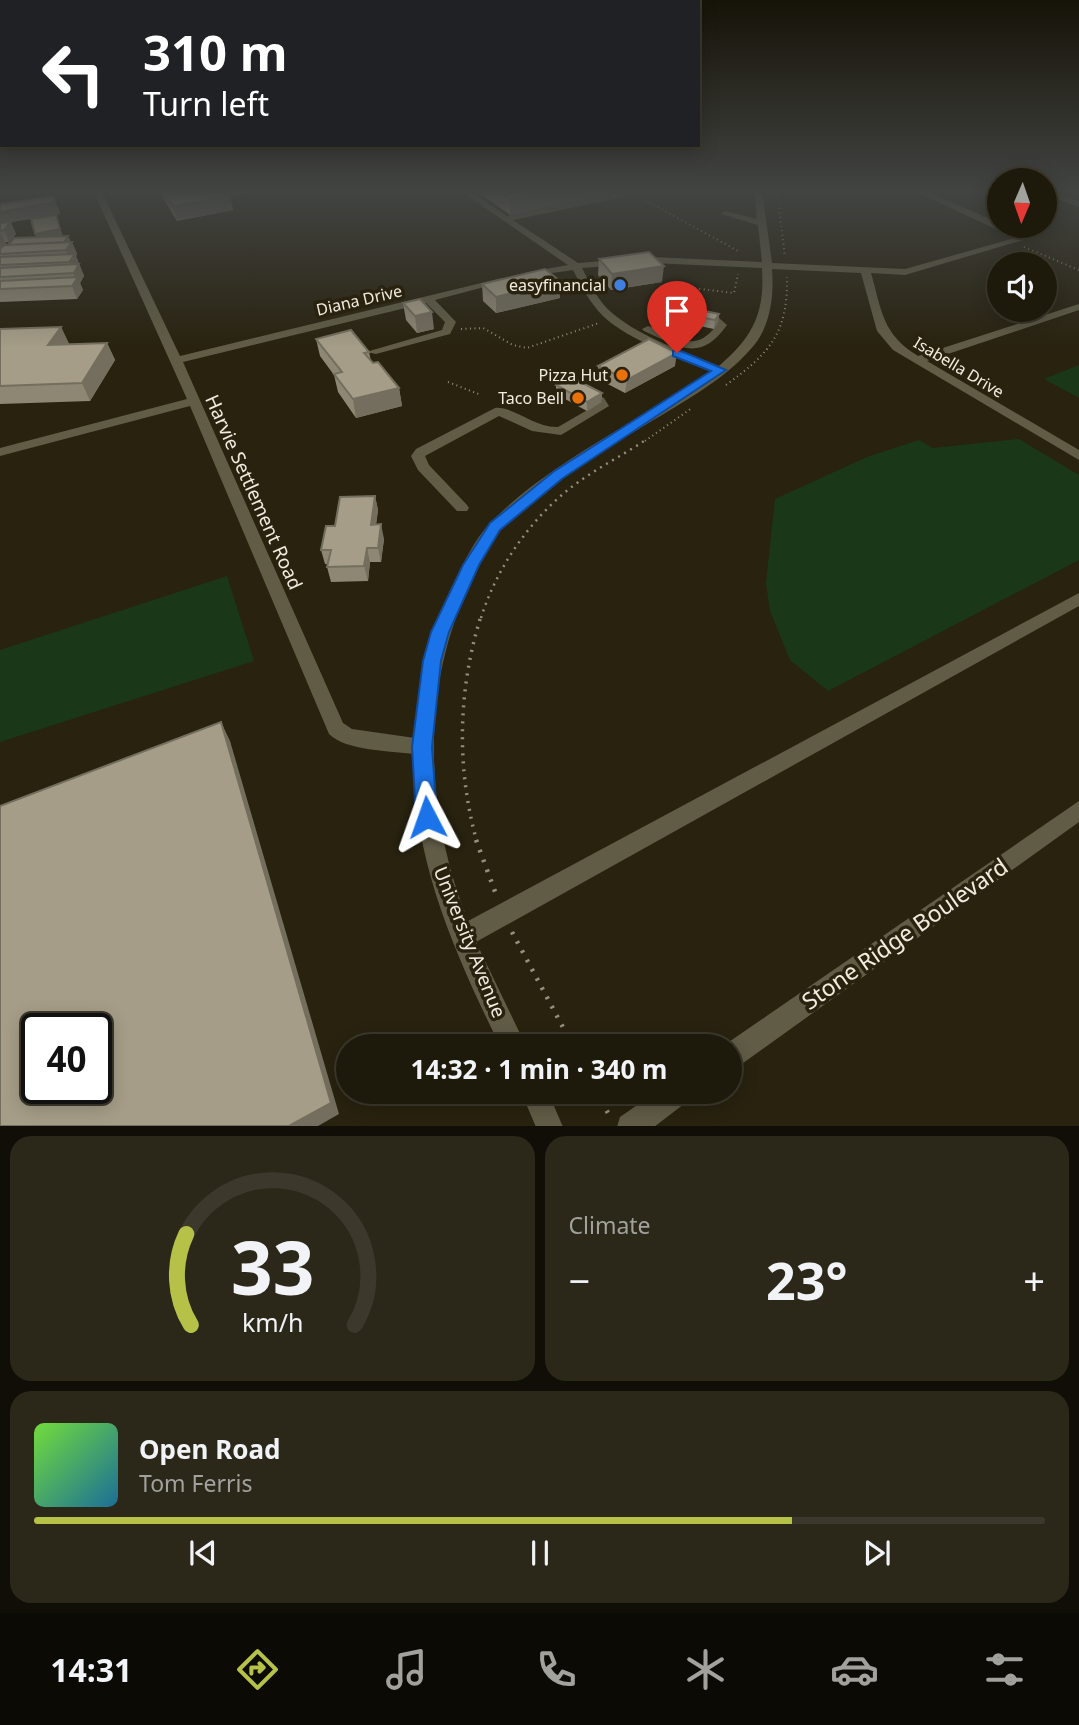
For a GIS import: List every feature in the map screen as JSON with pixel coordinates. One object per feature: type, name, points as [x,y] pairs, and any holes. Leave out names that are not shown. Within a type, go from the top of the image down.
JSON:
[{"type":"street","name":"Harvie Settlement Road","points":[[121,243],[176,360],[336,728],[351,737],[422,747]]},
{"type":"street","points":[[541,243],[575,265],[589,292],[616,319],[657,345],[723,378]]},
{"type":"street","name":"University Avenue","points":[[508,1034],[464,936],[439,868],[427,817],[422,747],[432,661],[440,632],[471,565],[495,526],[558,475],[723,378],[752,342],[760,327],[768,300],[763,243]]},
{"type":"street","points":[[521,276],[575,265],[652,260],[787,264],[905,272],[1010,243]]},
{"type":"street","name":"Isabella Drive","points":[[864,270],[883,331],[897,348],[1079,456]]},
{"type":"street","name":"Diana Drive","points":[[176,360],[508,280]]},
{"type":"street","points":[[372,352],[446,332],[451,322],[428,299]]},
{"type":"street","points":[[648,329],[677,342],[698,345],[708,342],[722,325],[715,320],[676,312],[670,303]]},
{"type":"street","points":[[917,360],[1079,307]]},
{"type":"street","points":[[462,508],[423,467],[418,456],[427,447],[499,411],[539,430],[554,432],[561,431],[603,406],[600,401],[560,380]]},
{"type":"street","points":[[0,452],[194,401]]},
{"type":"street","points":[[464,936],[1079,599]]},
{"type":"street","name":"Stone Ridge Boulevard","points":[[742,1049],[1079,810]]},
{"type":"street","points":[[540,1104],[550,1126]]},
{"type":"street","points":[[630,1126],[662,1104]]},
{"type":"path","points":[[718,243],[745,252]]},
{"type":"path","points":[[723,378],[758,362],[773,345],[787,314],[784,243]]},
{"type":"path","points":[[1013,243],[1079,270]]},
{"type":"path","points":[[668,285],[734,293],[738,272],[741,271]]},
{"type":"path","points":[[449,327],[482,328],[513,345],[527,348],[616,319]]},
{"type":"path","points":[[448,382],[481,395]]},
{"type":"path","points":[[567,1034],[502,913],[474,833],[466,777],[463,727],[466,669],[478,618],[515,548],[540,517],[569,489],[692,408]]},
{"type":"path","points":[[603,1104],[615,1126]]},
{"type":"green space","points":[[1079,365],[1079,398],[1044,379]]},
{"type":"green space","points":[[1019,439],[1079,475],[1079,560],[828,691],[790,660],[770,611],[766,583],[775,499],[867,457],[919,440],[933,448]]},
{"type":"green space","points":[[227,576],[254,661],[0,742],[0,650]]},
{"type":"building","points":[[10,243],[54,243],[8,245]]},
{"type":"building","points":[[72,243],[66,250],[0,254],[4,245]]},
{"type":"building","points":[[649,252],[664,266],[612,274],[599,259]]},
{"type":"building","points":[[75,254],[69,262],[0,265],[0,257]]},
{"type":"building","points":[[79,264],[74,273],[0,277],[0,268]]},
{"type":"building","points":[[545,269],[560,281],[496,297],[482,284]]},
{"type":"building","points":[[78,277],[72,286],[0,289],[0,281]]},
{"type":"building","points":[[420,299],[432,312],[415,316],[403,303]]},
{"type":"building","points":[[675,305],[719,314],[715,320],[671,312]]},
{"type":"building","points":[[61,327],[48,345],[107,343],[82,383],[0,386],[0,329]]},
{"type":"building","points":[[351,330],[369,352],[364,353],[373,363],[378,362],[399,388],[353,399],[334,374],[342,372],[316,339]]},
{"type":"building","points":[[649,339],[677,353],[627,380],[598,366]]},
{"type":"building","points":[[571,377],[602,393],[587,402],[556,385]]},
{"type":"building","points":[[375,496],[371,525],[381,524],[378,548],[367,548],[364,566],[327,567],[331,550],[321,550],[326,526],[335,526],[340,497]]},
{"type":"building","points":[[221,722],[331,1103],[289,1126],[0,1126],[0,806]]},
{"type":"place","name":"easyfinancial","points":[[620,285]]},
{"type":"place","name":"Pizza Hut","points":[[622,375]]},
{"type":"place","name":"Taco Bell","points":[[578,398]]},
{"type":"route","points":[[427,817],[422,747],[432,661],[440,632],[471,565],[495,526],[515,508],[558,475],[720,370],[677,353]]}]
